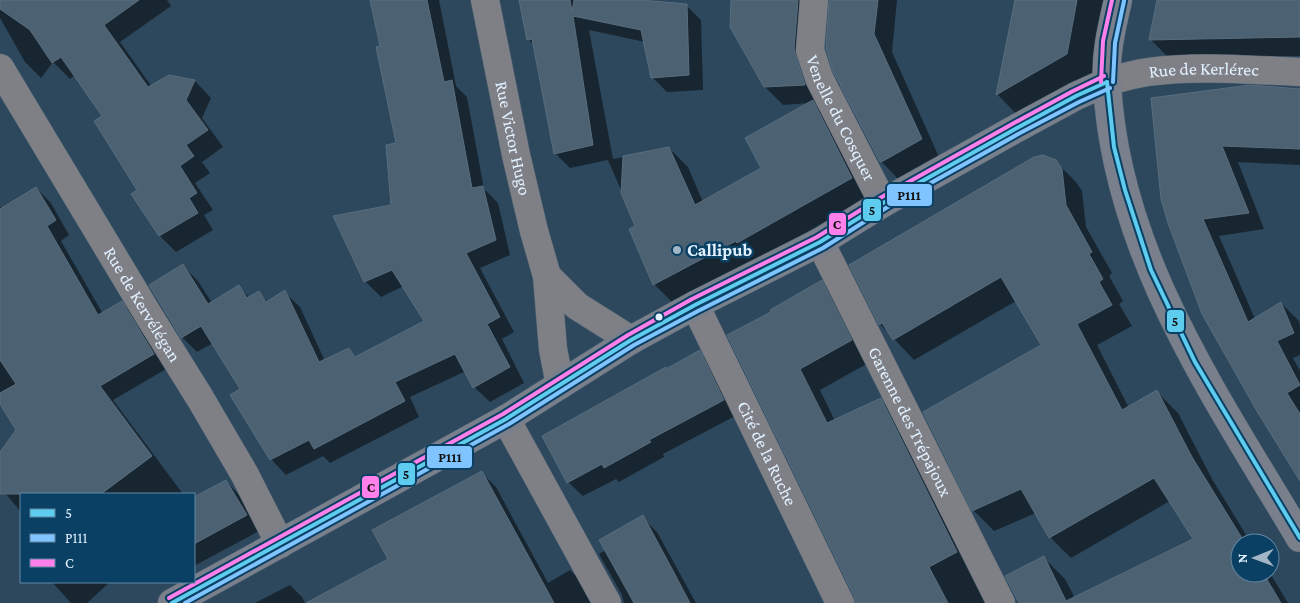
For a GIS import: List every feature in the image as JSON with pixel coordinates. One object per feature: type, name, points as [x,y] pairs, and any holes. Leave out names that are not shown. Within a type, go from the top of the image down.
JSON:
[{"type":"main road","points":[[1118,0],[1109,42],[1106,82],[1116,153],[1125,190],[1151,270],[1195,362],[1300,538]]},
{"type":"main road","points":[[172,603],[506,418],[631,340],[695,304],[820,242],[883,203],[1053,108],[1106,82]]},
{"type":"street","name":"Rue Victor Hugo","points":[[485,0],[516,155],[534,231],[548,276],[554,349],[560,385]]},
{"type":"street","name":"Venelle du Cosquer","points":[[814,0],[810,50],[813,62],[883,203]]},
{"type":"street","name":"Rue de Kervélégan","points":[[0,68],[223,438],[280,544]]},
{"type":"street","name":"Rue de Kerlérec","points":[[1106,82],[1149,72],[1169,70],[1300,72]]},
{"type":"street","name":"Garenne des Trépajoux","points":[[820,242],[1001,603]]},
{"type":"street","name":"Rue Victor Hugo","points":[[548,276],[577,306],[631,340]]},
{"type":"street","name":"Cité de la Ruche","points":[[695,304],[840,603]]},
{"type":"street","points":[[506,418],[607,603]]},
{"type":"building","points":[[0,0],[139,0],[104,25],[148,87],[169,75],[195,80],[186,100],[208,130],[186,145],[194,156],[180,166],[197,193],[189,198],[198,213],[159,236],[131,194],[137,190],[94,121],[102,116],[61,57],[52,63],[30,30],[0,9]]},
{"type":"building","points":[[370,0],[427,0],[444,82],[452,80],[472,188],[483,186],[496,240],[466,253],[500,317],[487,324],[510,367],[473,388],[455,354],[395,382],[405,401],[314,449],[309,440],[270,460],[230,395],[240,389],[201,326],[181,338],[149,285],[183,264],[208,304],[239,285],[247,298],[259,291],[266,302],[285,290],[319,362],[349,348],[355,357],[424,321],[392,270],[364,282],[333,216],[391,205],[386,145],[396,143],[376,47],[380,46]]},
{"type":"building","points":[[519,0],[570,0],[572,12],[574,0],[641,0],[687,4],[689,75],[651,78],[641,30],[573,16],[593,145],[554,154],[532,39],[527,40]]},
{"type":"building","points":[[731,0],[798,0],[794,49],[805,85],[764,87],[730,27]]},
{"type":"building","points":[[829,0],[878,0],[874,34],[922,139],[880,162],[840,85],[842,84],[840,84],[833,72],[826,48]]},
{"type":"building","points":[[1015,0],[1077,0],[1067,54],[996,95]]},
{"type":"building","points":[[1157,0],[1300,0],[1300,37],[1149,40]]},
{"type":"building","points":[[1250,85],[1300,89],[1300,149],[1222,146],[1249,213],[1203,219],[1248,322],[1281,302],[1294,333],[1277,341],[1300,385],[1287,393],[1300,414],[1300,481],[1258,413],[1202,314],[1161,199],[1151,98]]},
{"type":"building","points":[[813,100],[852,178],[737,243],[736,241],[653,285],[629,229],[635,226],[621,193],[623,156],[669,147],[695,205],[761,168],[745,138]]},
{"type":"building","points":[[1043,155],[1056,160],[1062,169],[1066,205],[1092,252],[1089,254],[1103,279],[1099,282],[1112,305],[1077,324],[1122,410],[1157,390],[1192,457],[1239,533],[1230,533],[1230,583],[1269,583],[1281,603],[1019,603],[1005,576],[1044,556],[1066,601],[1193,539],[1154,478],[1049,538],[1021,489],[972,511],[923,412],[1041,345],[1001,277],[893,340],[882,323],[879,325],[849,265],[1034,157]]},
{"type":"building","points":[[36,187],[56,220],[47,226],[98,315],[122,301],[154,354],[100,386],[152,456],[102,493],[0,494],[0,452],[16,430],[0,404],[0,393],[16,384],[0,360],[0,209]]},
{"type":"building","points":[[822,280],[852,340],[800,369],[827,423],[881,398],[957,552],[929,567],[948,603],[855,603],[854,596],[727,335],[771,312],[770,310]]},
{"type":"building","points":[[700,350],[724,400],[649,440],[651,442],[604,468],[602,464],[567,483],[542,436]]},
{"type":"building","points":[[482,471],[554,603],[306,603],[388,559],[372,530]]},
{"type":"building","points":[[226,480],[247,515],[195,543],[195,496]]},
{"type":"building","points":[[643,515],[690,603],[634,603],[599,540]]},
{"type":"transit line","name":"C","points":[[1101,82],[1103,41],[1112,0]]},
{"type":"transit line","name":"P111","points":[[1113,82],[1115,43],[1124,1]]},
{"type":"transit line","name":"C","points":[[169,598],[503,414],[628,335],[692,299],[817,237],[880,198],[1014,123],[1104,76]]},
{"type":"transit line","name":"5","points":[[1107,82],[1114,147],[1125,190],[1151,270],[1195,362],[1300,538]]},
{"type":"transit line","name":"5","points":[[172,603],[506,419],[631,340],[695,305],[820,242],[883,203],[1017,128],[1076,96],[1107,82]]},
{"type":"transit line","name":"P111","points":[[185,603],[509,424],[634,345],[823,248],[886,208],[1020,133],[1110,88]]},
{"type":"place","name":"Callipub","points":[[677,250]]}]
